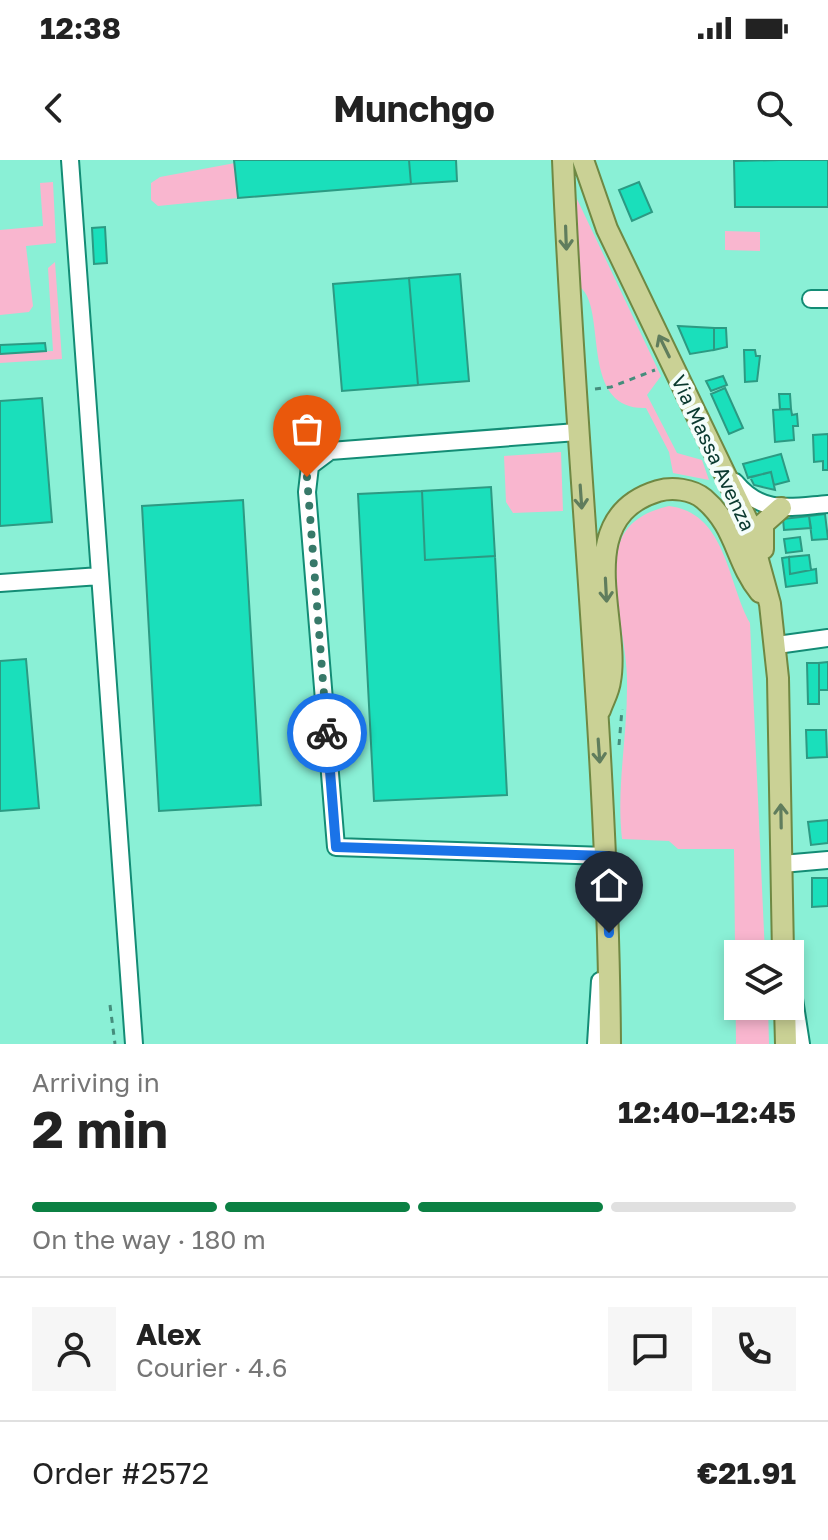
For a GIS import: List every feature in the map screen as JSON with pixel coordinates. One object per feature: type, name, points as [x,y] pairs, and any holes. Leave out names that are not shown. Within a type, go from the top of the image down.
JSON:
[{"type":"main road","points":[[563,160],[577,432],[606,856],[610,1044]]},
{"type":"main road","name":"Via Massa Avenza","points":[[583,160],[607,229],[747,520],[770,604],[777,645],[784,940]]},
{"type":"main road","points":[[597,719],[611,680],[604,563],[608,539],[622,514],[641,498],[669,488],[701,497],[727,523],[749,578],[770,604]]},
{"type":"main road","points":[[770,604],[763,524],[781,508]]},
{"type":"main road","points":[[785,1020],[786,1044]]},
{"type":"street","points":[[70,160],[134,1044]]},
{"type":"street","points":[[811,299],[828,299]]},
{"type":"street","points":[[577,432],[330,451],[310,466],[307,492],[336,847],[606,856]]},
{"type":"street","points":[[723,466],[747,497],[781,508],[828,504]]},
{"type":"street","points":[[0,583],[100,576]]},
{"type":"street","points":[[777,645],[828,638]]},
{"type":"street","points":[[782,864],[828,860]]},
{"type":"street","points":[[596,1044],[600,964],[609,933]]},
{"type":"street","points":[[797,1020],[801,1044]]},
{"type":"path","points":[[618,760],[623,697]]},
{"type":"path","points":[[110,1005],[115,1044]]},
{"type":"shaded area","points":[[235,163],[238,198],[158,206],[151,200],[151,183],[160,177]]},
{"type":"shaded area","points":[[53,182],[56,243],[26,246],[33,306],[29,312],[0,315],[0,230],[43,226],[40,183]]},
{"type":"shaded area","points":[[577,199],[661,376],[647,395],[677,453],[702,460],[709,480],[673,473],[669,452],[646,408],[627,405],[613,396],[605,382],[592,310],[586,294],[575,281]]},
{"type":"shaded area","points":[[725,231],[760,232],[760,251],[725,250]]},
{"type":"shaded area","points":[[55,262],[62,359],[0,363],[0,354],[53,351],[48,268]]},
{"type":"shaded area","points":[[561,452],[563,511],[513,513],[506,502],[504,456]]},
{"type":"shaded area","points":[[669,506],[688,511],[702,521],[722,551],[750,623],[764,940],[735,940],[734,849],[678,849],[669,841],[622,839],[620,799],[627,680],[616,561],[626,530],[653,511]]},
{"type":"shaded area","points":[[736,1020],[768,1020],[769,1044],[736,1044]]},
{"type":"building","points":[[234,160],[409,160],[411,184],[238,198]]},
{"type":"building","points":[[409,160],[456,160],[457,181],[411,184]]},
{"type":"building","points":[[828,160],[828,207],[735,207],[734,161]]},
{"type":"building","points":[[639,182],[652,212],[632,221],[619,190]]},
{"type":"building","points":[[105,227],[107,263],[94,264],[92,228]]},
{"type":"building","points":[[460,274],[469,381],[418,385],[409,278]]},
{"type":"building","points":[[409,278],[418,385],[342,391],[333,284]]},
{"type":"building","points":[[678,326],[714,328],[714,350],[690,354]]},
{"type":"building","points":[[714,328],[726,328],[727,347],[714,350]]},
{"type":"building","points":[[45,343],[46,351],[0,354],[0,345]]},
{"type":"building","points":[[744,350],[755,350],[756,356],[760,356],[757,381],[745,382]]},
{"type":"building","points":[[723,376],[727,385],[711,391],[706,381]]},
{"type":"building","points":[[725,388],[743,428],[729,434],[711,394]]},
{"type":"building","points":[[779,394],[790,394],[791,409],[780,409]]},
{"type":"building","points":[[42,398],[52,522],[0,526],[0,401]]},
{"type":"building","points":[[791,409],[792,415],[797,414],[798,426],[793,426],[794,440],[775,442],[773,410]]},
{"type":"building","points":[[828,434],[828,470],[823,470],[823,461],[814,462],[813,435]]},
{"type":"building","points":[[781,454],[789,481],[774,485],[771,472],[748,478],[743,464]]},
{"type":"building","points":[[771,472],[775,490],[754,485],[750,477]]},
{"type":"building","points":[[491,487],[495,556],[425,560],[422,491]]},
{"type":"building","points":[[422,491],[425,560],[495,556],[507,795],[374,801],[358,494]]},
{"type":"building","points":[[243,500],[261,805],[159,811],[142,506]]},
{"type":"building","points":[[825,514],[828,539],[812,540],[809,516]]},
{"type":"building","points":[[809,516],[811,528],[784,530],[783,519]]},
{"type":"building","points":[[800,537],[802,551],[786,553],[784,539]]},
{"type":"building","points":[[809,555],[811,570],[790,574],[789,557]]},
{"type":"building","points":[[789,557],[790,574],[816,569],[817,583],[786,587],[782,558]]},
{"type":"building","points":[[26,659],[39,808],[0,811],[0,661]]},
{"type":"building","points":[[828,662],[828,690],[819,690],[819,663]]},
{"type":"building","points":[[807,663],[819,663],[819,704],[808,704]]},
{"type":"building","points":[[806,730],[826,730],[827,757],[807,758]]},
{"type":"building","points":[[828,820],[828,843],[811,845],[808,822]]},
{"type":"building","points":[[812,878],[828,878],[828,906],[812,907]]},
{"type":"way so far","points":[[307,477],[327,733]]},
{"type":"route","points":[[327,733],[336,847],[606,856],[609,933]]}]
